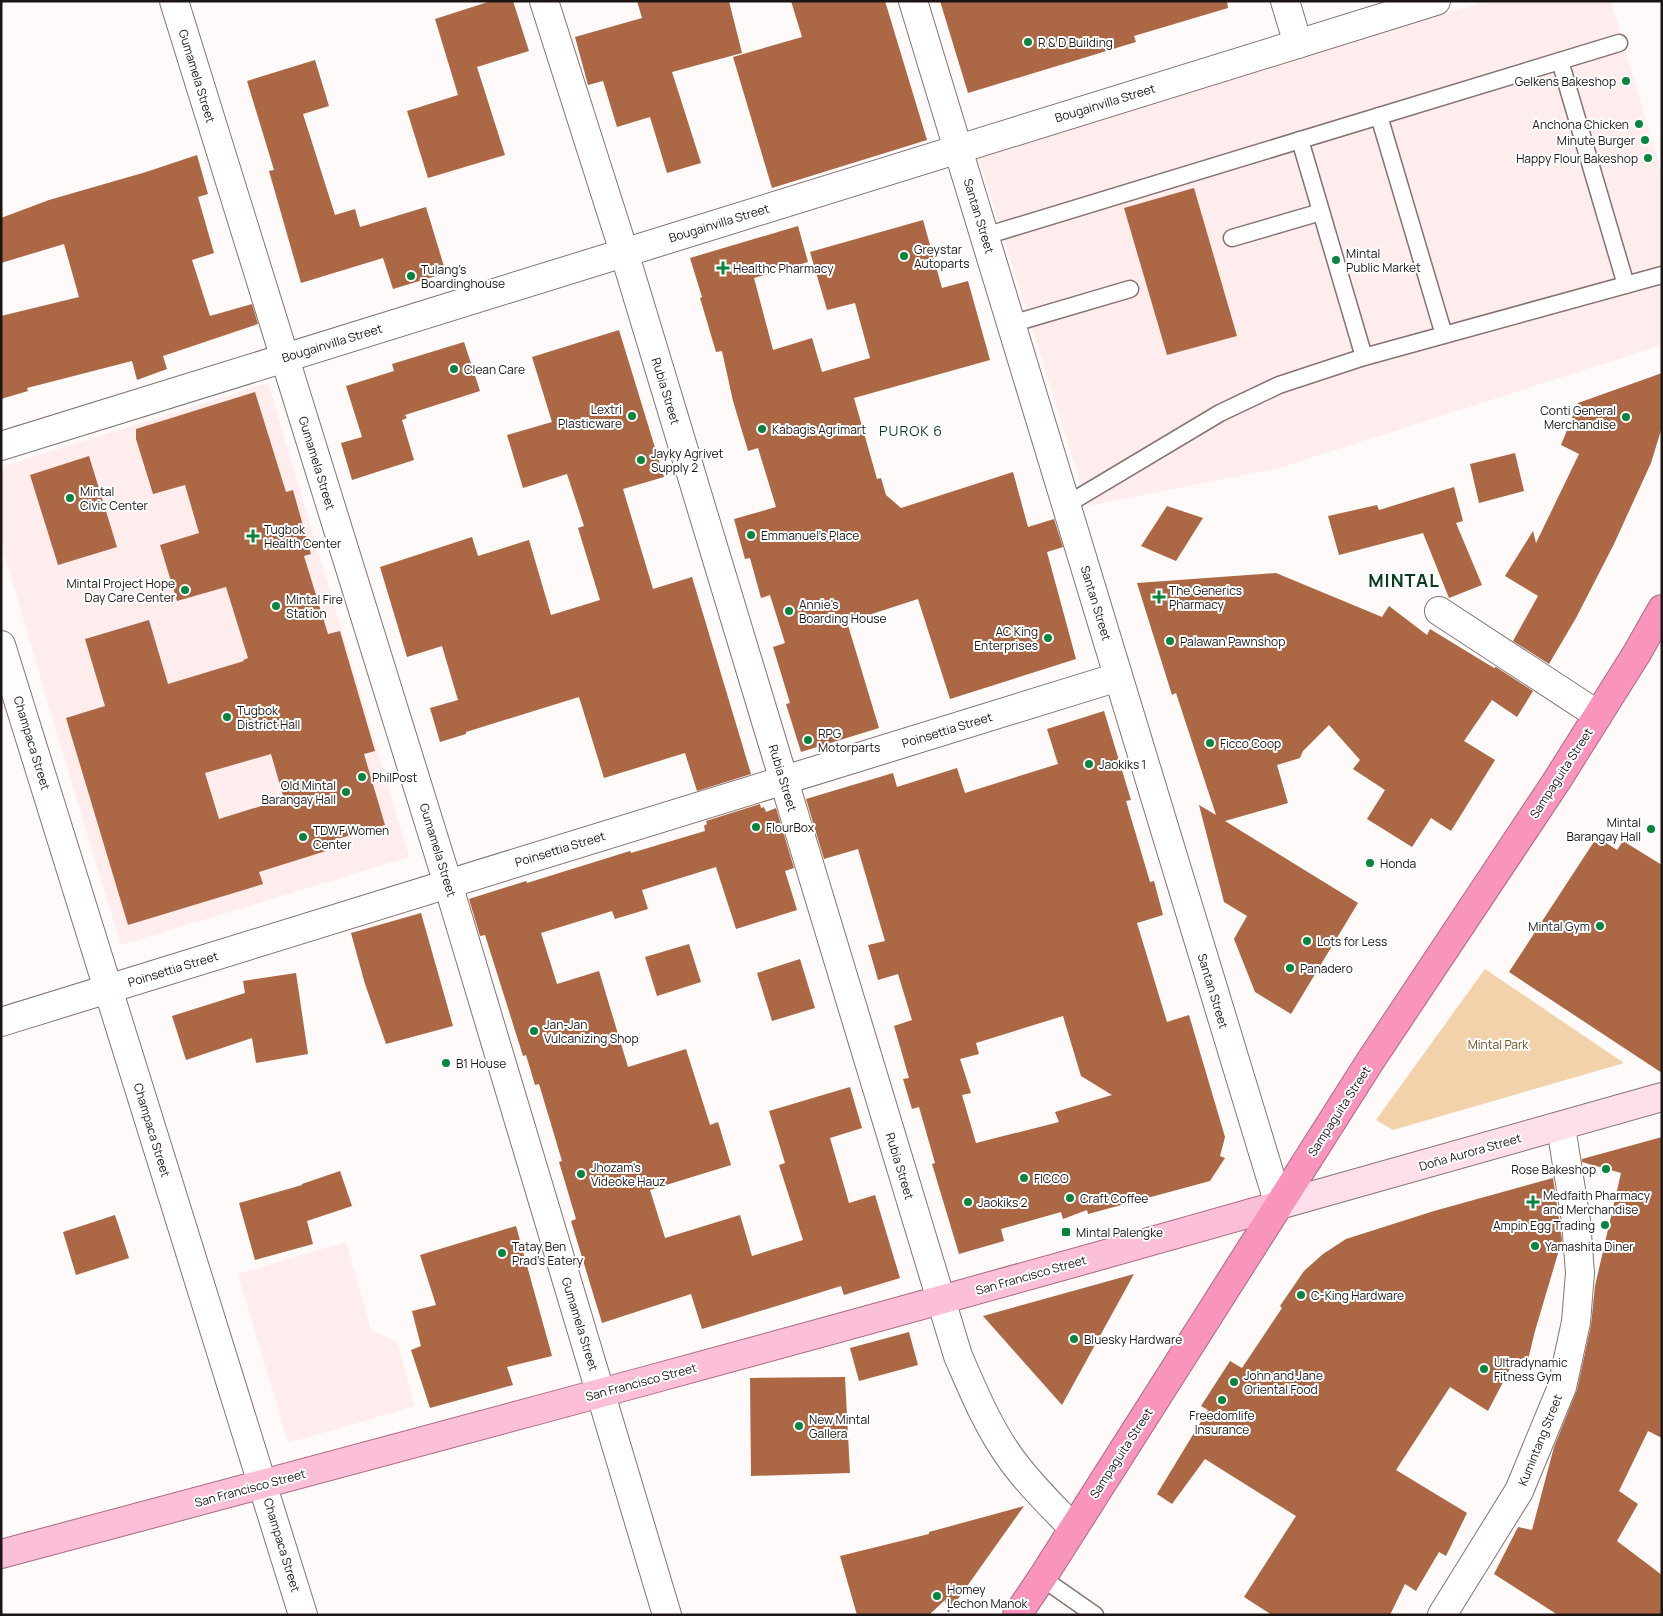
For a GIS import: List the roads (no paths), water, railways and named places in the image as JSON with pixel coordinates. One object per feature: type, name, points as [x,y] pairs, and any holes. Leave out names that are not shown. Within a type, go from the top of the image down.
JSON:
[{"type":"highway","name":"Sampaguita Street","points":[[1017,1615],[1278,1205],[1536,813],[1637,653],[1662,609]]},
{"type":"main road","name":"Doña Aurora Street","points":[[1278,1205],[1561,1127],[1662,1097]]},
{"type":"main road","name":"San Francisco Street","points":[[1,1554],[263,1485],[940,1301],[1278,1205]]},
{"type":"street","name":"Gumamela Street","points":[[174,1],[448,884],[667,1615]]},
{"type":"street","name":"Rubia Street","points":[[544,1],[624,252],[958,1356],[980,1408],[1008,1456],[1073,1528]]},
{"type":"street","name":"Santan Street","points":[[913,1],[1278,1205]]},
{"type":"street","points":[[1285,1],[1298,44]]},
{"type":"street","name":"Bougainvilla Street","points":[[1,446],[1436,1]]},
{"type":"street","points":[[1439,611],[1598,715]]},
{"type":"street","name":"Champaca Street","points":[[1,645],[303,1615]]},
{"type":"street","name":"Poinsettia Street","points":[[1,1022],[1118,677]]},
{"type":"street","name":"Kumintang Street","points":[[1442,1615],[1519,1491],[1562,1387],[1576,1322],[1580,1273],[1576,1221],[1561,1127]]},
{"type":"lane","points":[[985,236],[1619,43]]},
{"type":"lane","points":[[1560,61],[1626,285]]},
{"type":"lane","points":[[1379,116],[1444,335]]},
{"type":"lane","points":[[1300,140],[1364,357]]},
{"type":"lane","points":[[1232,238],[1321,212]]},
{"type":"lane","points":[[1066,505],[1220,414],[1279,385],[1364,357],[1662,275]]},
{"type":"lane","points":[[1011,324],[1130,289]]},
{"type":"lane","points":[[1042,1578],[1095,1615]]},
{"type":"place","name":"R & D Building","points":[[1028,42]]},
{"type":"place","name":"Gelkens Bakeshop","points":[[1626,81]]},
{"type":"place","name":"Anchona Chicken","points":[[1639,124]]},
{"type":"place","name":"Minute Burger","points":[[1645,140]]},
{"type":"place","name":"Happy Flour Bakeshop","points":[[1648,158]]},
{"type":"place","name":"Greystar Autoparts","points":[[904,256]]},
{"type":"place","name":"Mintal Public Market","points":[[1336,260]]},
{"type":"place","name":"Healthc Pharmacy","points":[[723,268]]},
{"type":"place","name":"Tulang's Boardinghouse","points":[[411,276]]},
{"type":"place","name":"Clean Care","points":[[454,369]]},
{"type":"place","name":"Lextri Plasticware","points":[[632,416]]},
{"type":"place","name":"Conti General Merchandise","points":[[1626,417]]},
{"type":"place","name":"Kabagis Agrimart","points":[[762,429]]},
{"type":"place","name":"Jayky Agrivet Supply 2","points":[[641,460]]},
{"type":"place","name":"Mintal Civic Center","points":[[70,498]]},
{"type":"place","name":"Emmanuel's Place","points":[[751,535]]},
{"type":"place","name":"Tugbok Health Center","points":[[253,536]]},
{"type":"place","name":"Mintal Project Hope Day Care Center","points":[[185,590]]},
{"type":"place","name":"The Generics Pharmacy","points":[[1159,597]]},
{"type":"place","name":"Mintal Fire Station","points":[[276,606]]},
{"type":"place","name":"Annie's Boarding House","points":[[789,611]]},
{"type":"place","name":"AC King Enterprises","points":[[1048,638]]},
{"type":"place","name":"Palawan Pawnshop","points":[[1170,641]]},
{"type":"place","name":"Tugbok District Hall","points":[[227,717]]},
{"type":"place","name":"RPG Motorparts","points":[[808,740]]},
{"type":"place","name":"Ficco Coop","points":[[1210,743]]},
{"type":"place","name":"Jaokiks 1","points":[[1089,764]]},
{"type":"place","name":"PhilPost","points":[[362,777]]},
{"type":"place","name":"Old Mintal Barangay Hall","points":[[346,792]]},
{"type":"place","name":"FlourBox","points":[[756,827]]},
{"type":"place","name":"Mintal Barangay Hall","points":[[1651,829]]},
{"type":"place","name":"TDWF Women Center","points":[[303,837]]},
{"type":"place","name":"Honda","points":[[1370,863]]},
{"type":"place","name":"Mintal Gym","points":[[1600,926]]},
{"type":"place","name":"Lots for Less","points":[[1307,941]]},
{"type":"place","name":"Panadero","points":[[1290,968]]},
{"type":"place","name":"Jan-Jan Vulcanizing Shop","points":[[534,1031]]},
{"type":"place","name":"B1 House","points":[[446,1063]]},
{"type":"place","name":"Rose Bakeshop","points":[[1606,1169]]},
{"type":"place","name":"Jhozam's Videoke Hauz","points":[[581,1174]]},
{"type":"place","name":"FICCO","points":[[1024,1178]]},
{"type":"place","name":"Craft Coffee","points":[[1070,1198]]},
{"type":"place","name":"Jaokiks 2","points":[[968,1202]]},
{"type":"place","name":"Medfaith Pharmacy and Merchandise","points":[[1533,1202]]},
{"type":"place","name":"Ampin Egg Trading","points":[[1605,1225]]},
{"type":"place","name":"Mintal Palengke","points":[[1066,1232]]},
{"type":"place","name":"Yamashita Diner","points":[[1535,1246]]},
{"type":"place","name":"Tatay Ben Prad's Eatery","points":[[502,1253]]},
{"type":"place","name":"C-King Hardware","points":[[1301,1295]]},
{"type":"place","name":"Bluesky Hardware","points":[[1074,1339]]},
{"type":"place","name":"Ultradynamic Fitness Gym","points":[[1484,1369]]},
{"type":"place","name":"John and Jane Oriental Food","points":[[1234,1382]]},
{"type":"place","name":"Freedomlife Insurance","points":[[1222,1400]]},
{"type":"place","name":"New Mintal Gallera","points":[[799,1426]]},
{"type":"place","name":"Homey Lechon Manok","points":[[937,1596]]},
{"type":"district","name":"PUROK 6","points":[[911,430]]},
{"type":"district","name":"MINTAL","points":[[1404,580]]},
{"type":"park label","name":"Mintal Park","points":[[1498,1044]]}]
